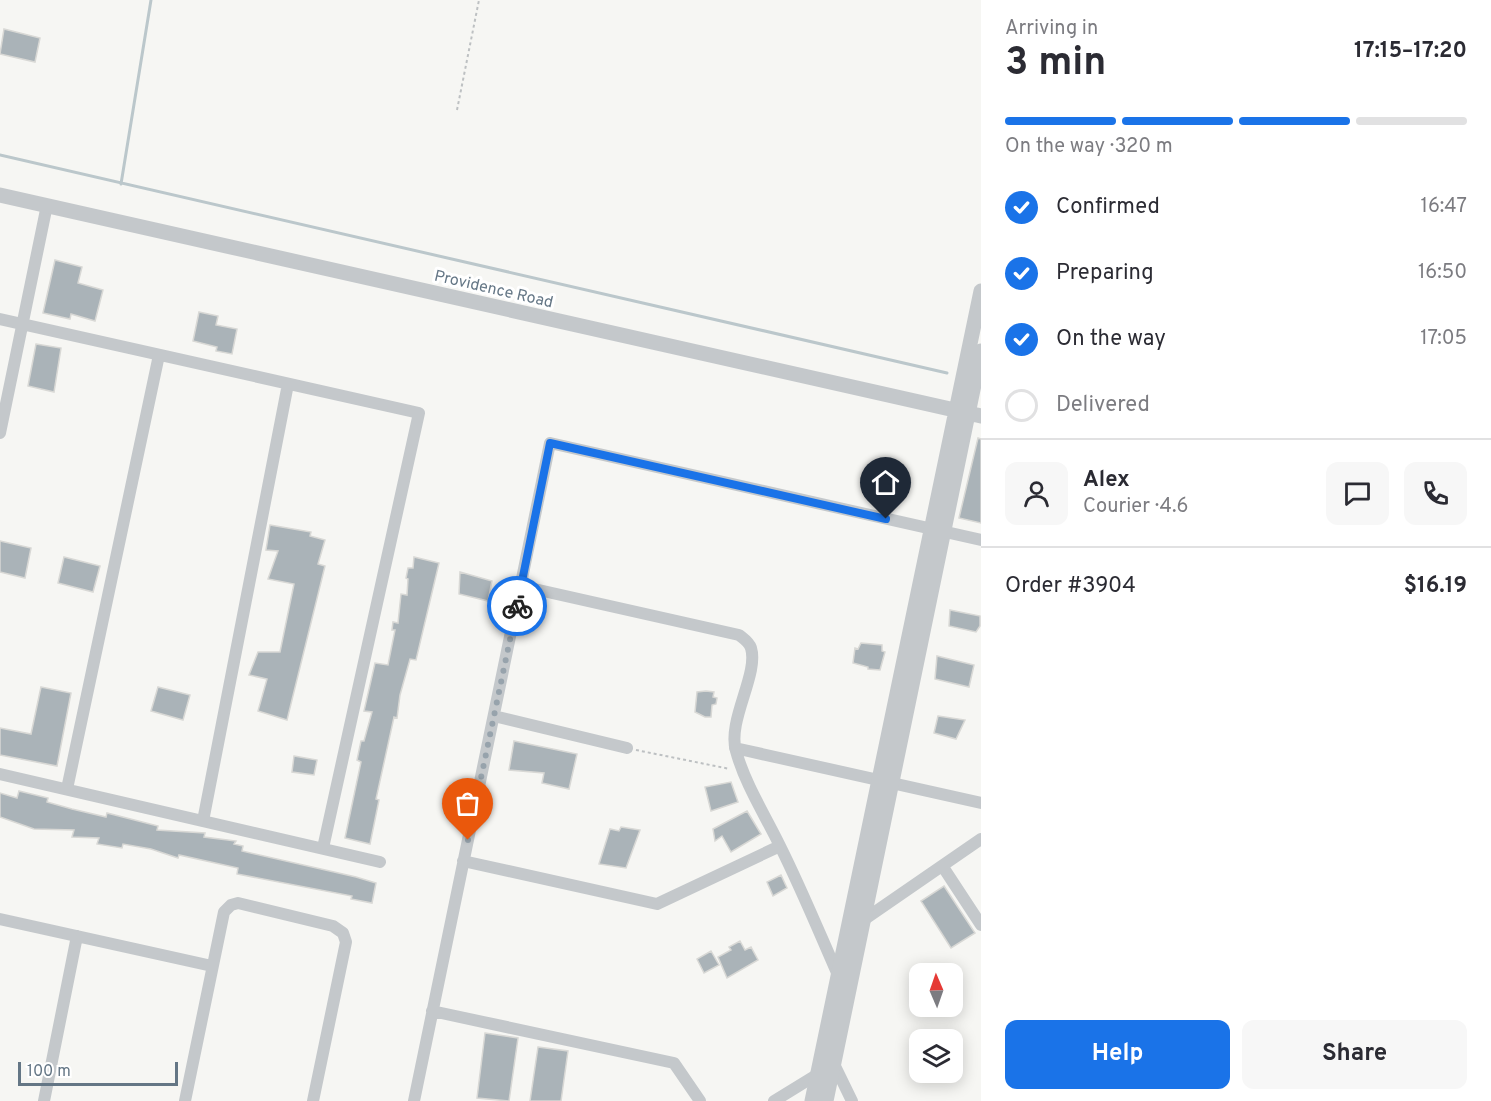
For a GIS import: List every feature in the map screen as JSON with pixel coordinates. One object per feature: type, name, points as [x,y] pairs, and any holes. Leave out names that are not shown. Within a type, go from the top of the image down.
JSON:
[{"type":"street","name":"Providence Road","points":[[0,186],[969,408]]},
{"type":"street","name":"Providence Road","points":[[0,195],[969,408]]},
{"type":"street","points":[[0,433],[47,206]]},
{"type":"street","points":[[969,408],[981,291]]},
{"type":"street","points":[[0,319],[419,413],[323,848]]},
{"type":"street","points":[[812,1101],[838,975],[885,782],[937,530],[969,408],[981,351]]},
{"type":"street","points":[[67,789],[159,355]]},
{"type":"street","points":[[203,820],[288,384]]},
{"type":"street","points":[[414,1101],[550,443],[981,540]]},
{"type":"street","points":[[521,586],[739,635],[747,642],[752,650],[751,664],[735,731],[735,748],[743,772],[780,846],[838,975]]},
{"type":"street","points":[[494,716],[627,748]]},
{"type":"street","points":[[735,748],[981,804]]},
{"type":"street","points":[[0,774],[380,862]]},
{"type":"street","points":[[826,1101],[862,921],[885,782]]},
{"type":"street","points":[[862,921],[981,839]]},
{"type":"street","points":[[464,861],[657,904],[780,846]]},
{"type":"street","points":[[943,867],[981,925]]},
{"type":"street","points":[[185,1101],[224,912],[231,905],[238,903],[333,926],[343,933],[346,942],[313,1101]]},
{"type":"street","points":[[0,919],[212,966]]},
{"type":"street","points":[[44,1101],[77,936]]},
{"type":"street","points":[[432,1011],[674,1063],[700,1101]]},
{"type":"street","points":[[834,1064],[852,1101]]},
{"type":"street","points":[[783,1099],[818,1074]]},
{"type":"path","points":[[458,110],[479,0]]},
{"type":"path","points":[[627,748],[743,772]]},
{"type":"building","points":[[4,29],[40,38],[35,62],[0,54]]},
{"type":"building","points":[[55,260],[82,267],[78,283],[103,290],[95,321],[71,314],[70,319],[43,313]]},
{"type":"building","points":[[199,312],[218,316],[216,325],[237,329],[232,354],[216,351],[217,347],[193,341]]},
{"type":"building","points":[[36,344],[61,348],[54,392],[28,386]]},
{"type":"building","points":[[978,438],[981,439],[981,523],[959,518]]},
{"type":"building","points":[[270,525],[311,532],[310,536],[325,540],[318,564],[325,566],[287,720],[258,711],[267,679],[249,675],[258,652],[280,652],[294,584],[268,579],[278,551],[266,550]]},
{"type":"building","points":[[0,541],[31,548],[25,578],[0,572]]},
{"type":"building","points":[[64,557],[100,566],[93,592],[58,583]]},
{"type":"building","points":[[414,557],[439,563],[416,660],[410,659],[400,695],[397,718],[394,717],[376,799],[379,800],[370,844],[345,838],[361,762],[357,760],[361,741],[364,741],[372,712],[364,711],[375,663],[388,665],[395,630],[392,630],[393,622],[398,623],[401,594],[407,595],[408,579],[406,578],[408,568],[413,568]]},
{"type":"building","points":[[460,572],[492,581],[488,601],[459,594]]},
{"type":"building","points":[[950,610],[980,616],[980,626],[976,632],[949,626]]},
{"type":"building","points":[[861,643],[882,645],[882,651],[885,652],[880,670],[868,669],[868,667],[853,663],[855,648],[858,649]]},
{"type":"building","points":[[937,656],[974,665],[969,687],[935,679]]},
{"type":"building","points":[[41,687],[71,693],[57,766],[0,755],[0,728],[31,734]]},
{"type":"building","points":[[158,687],[190,695],[183,720],[151,711]]},
{"type":"building","points":[[697,692],[714,692],[713,697],[717,698],[716,704],[712,705],[711,717],[695,712]]},
{"type":"building","points":[[938,716],[965,720],[956,739],[934,733]]},
{"type":"building","points":[[514,741],[577,754],[569,789],[542,783],[544,773],[509,770]]},
{"type":"building","points":[[294,756],[317,760],[314,775],[292,772]]},
{"type":"building","points":[[731,782],[738,802],[711,811],[705,787]]},
{"type":"building","points":[[19,791],[48,798],[47,802],[72,809],[106,817],[107,813],[158,826],[157,830],[205,833],[204,837],[236,841],[234,844],[243,846],[242,851],[376,883],[372,903],[351,899],[352,896],[237,874],[238,868],[179,855],[178,858],[151,849],[123,844],[122,848],[97,844],[99,838],[72,837],[74,830],[34,829],[0,817],[0,793],[17,798]]},
{"type":"building","points":[[747,811],[761,834],[731,852],[722,836],[715,841],[713,829]]},
{"type":"building","points":[[621,827],[640,830],[626,868],[599,864],[610,829],[619,831]]},
{"type":"building","points":[[781,875],[787,888],[773,896],[767,882]]},
{"type":"building","points":[[944,886],[975,933],[951,948],[921,901]]},
{"type":"building","points":[[740,941],[745,950],[751,947],[758,960],[727,978],[718,957],[731,950],[729,947]]},
{"type":"building","points":[[711,951],[719,965],[704,973],[697,959]]},
{"type":"building","points":[[485,1033],[518,1038],[509,1101],[477,1098]]},
{"type":"building","points":[[538,1047],[568,1051],[561,1101],[530,1101]]},
{"type":"waterway","points":[[121,184],[151,0]]},
{"type":"waterway","points":[[0,155],[947,373]]},
{"type":"way so far","points":[[468,840],[517,606]]},
{"type":"route","points":[[517,606],[550,443],[886,519]]}]
